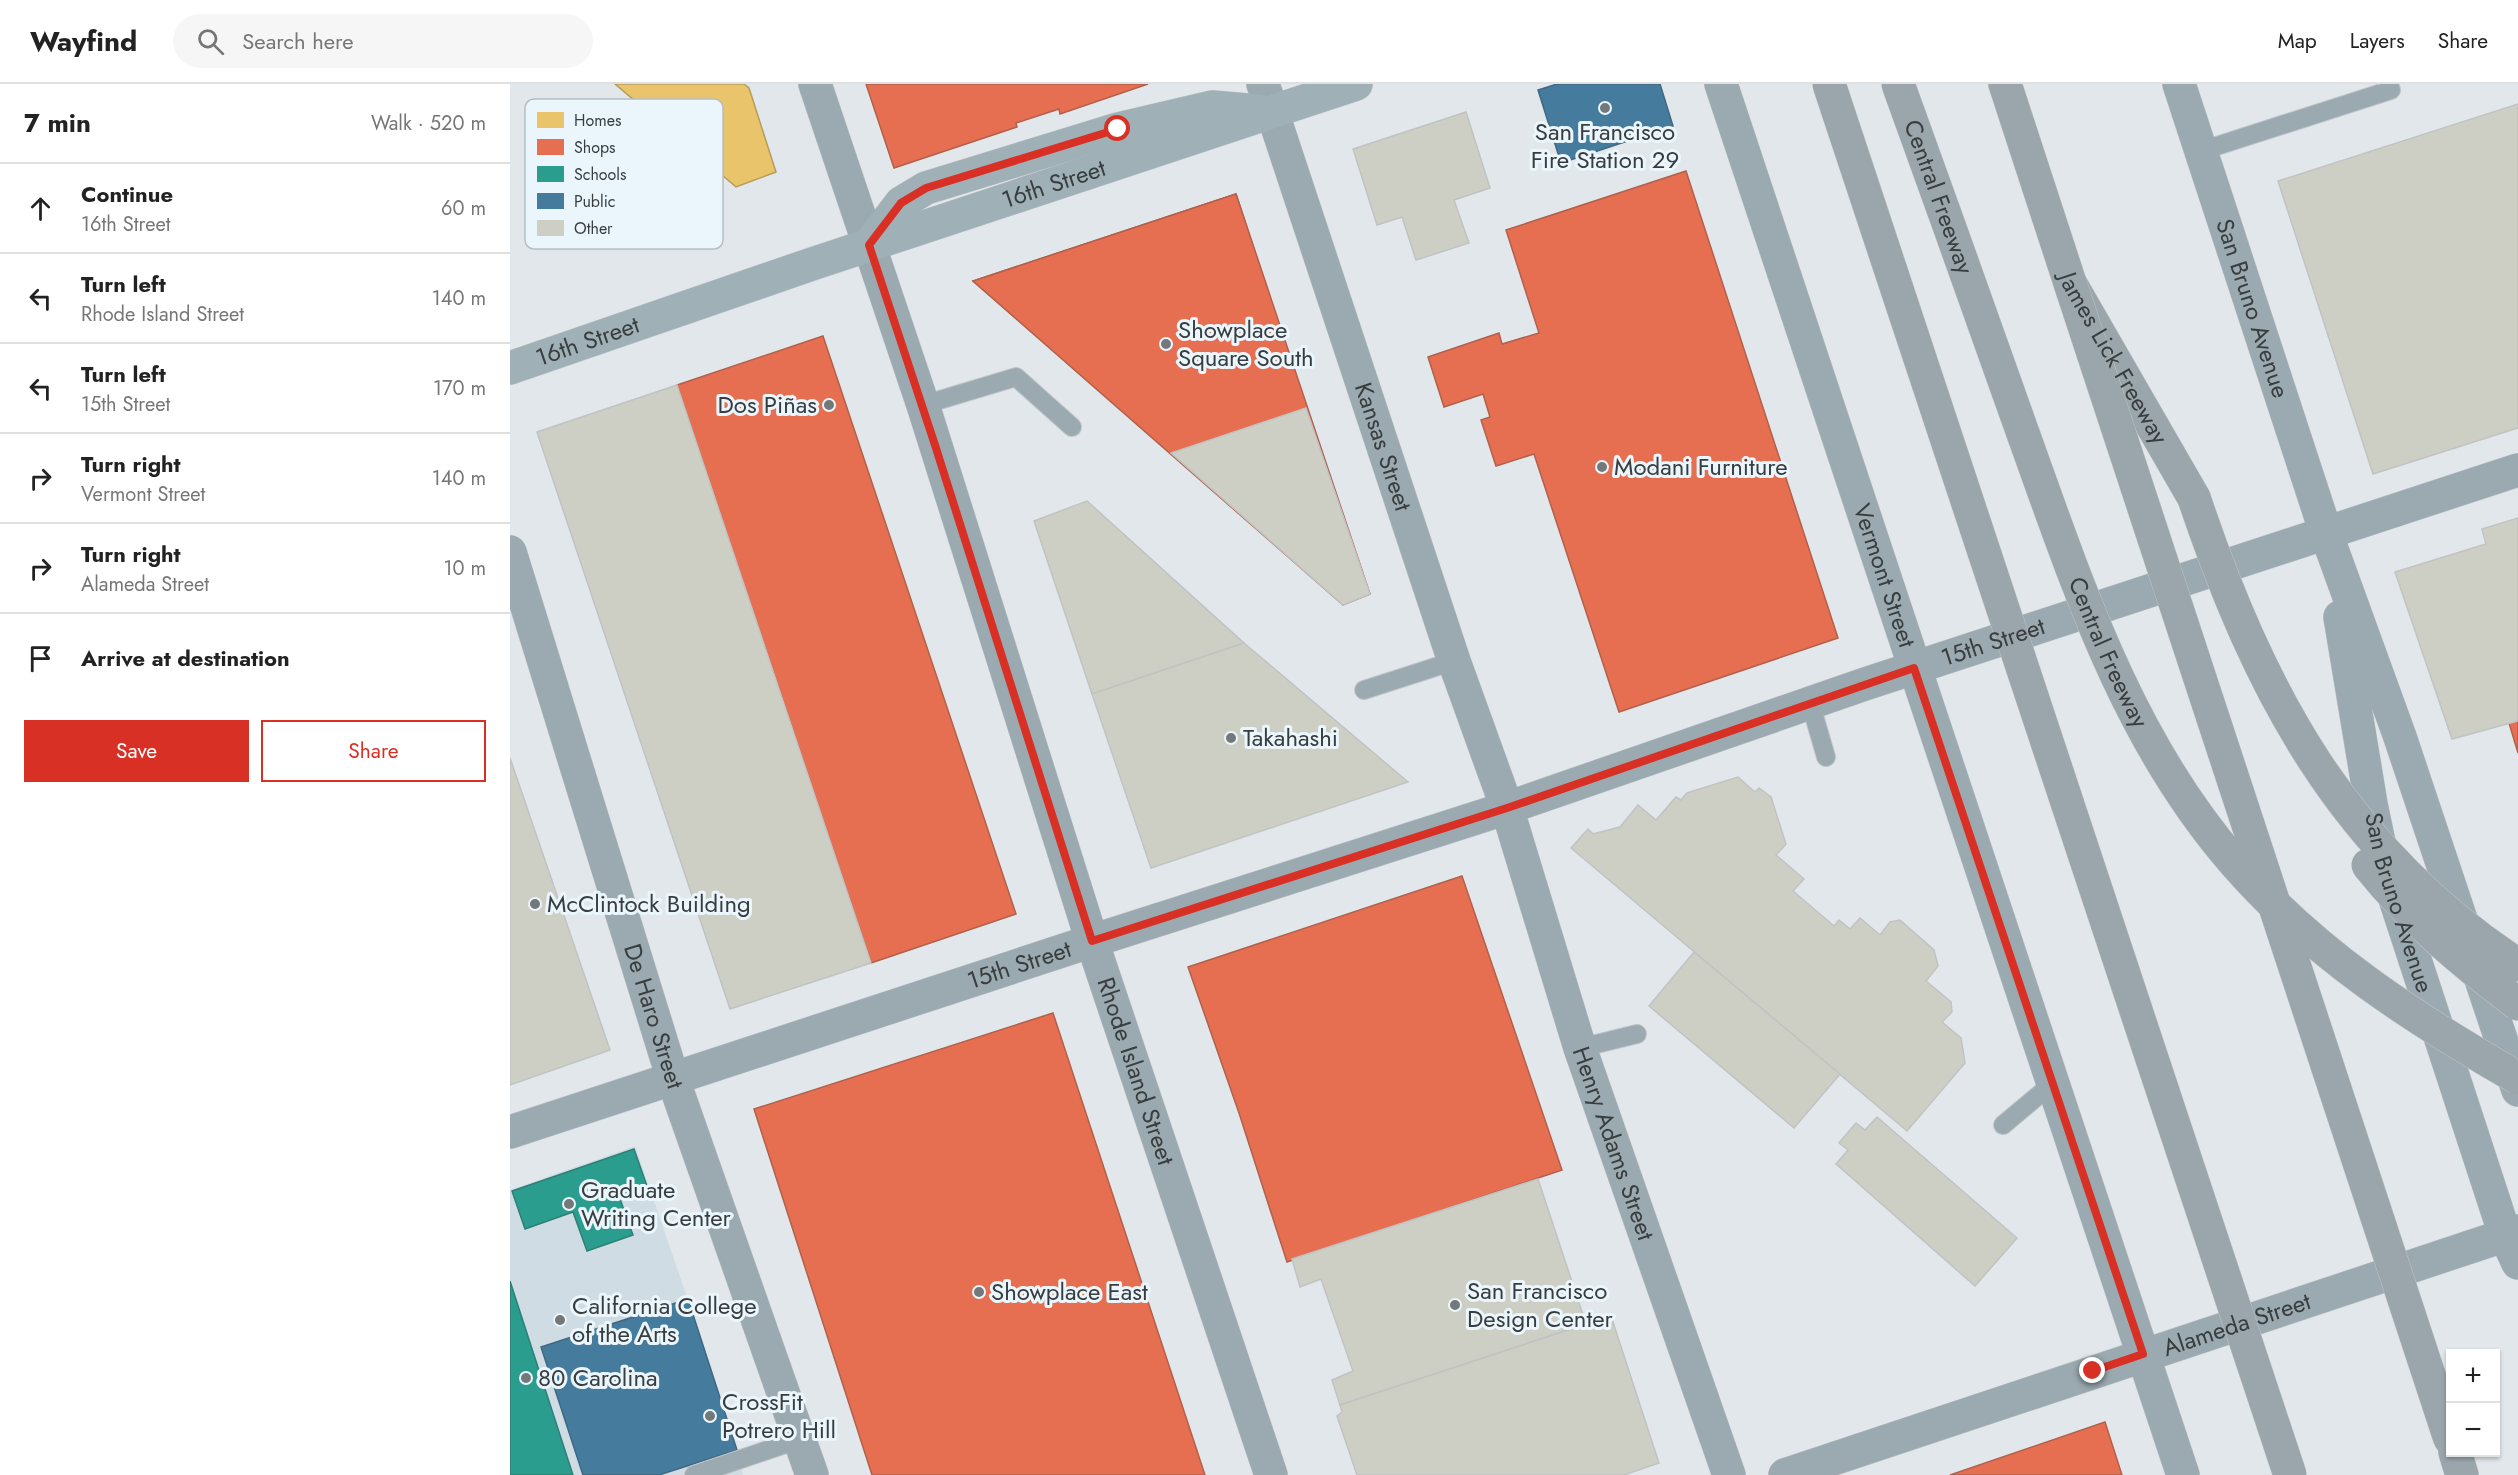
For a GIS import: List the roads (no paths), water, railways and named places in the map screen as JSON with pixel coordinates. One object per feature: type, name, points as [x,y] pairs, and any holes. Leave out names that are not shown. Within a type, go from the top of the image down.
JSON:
[{"type":"highway","points":[[1829,84],[2290,1475]]},
{"type":"highway","name":"Central Freeway","points":[[1898,84],[2084,601],[2127,701],[2165,768],[2234,862],[2277,908],[2316,944],[2362,980],[2427,1025],[2518,1078]]},
{"type":"highway","name":"James Lick Freeway","points":[[2005,84],[2070,284],[2194,498],[2212,551],[2242,624]]},
{"type":"highway","points":[[2070,284],[2446,1424]]},
{"type":"highway","points":[[2242,624],[2281,707],[2305,749],[2362,826],[2395,864],[2428,896],[2462,926],[2518,965]]},
{"type":"highway","points":[[2242,624],[2256,670],[2274,715],[2315,790],[2346,837],[2376,876],[2425,927],[2483,978],[2518,1004]]},
{"type":"highway","points":[[2457,1457],[2462,1475]]},
{"type":"main road","name":"16th Street","points":[[510,368],[869,245],[1268,98],[1356,84]]},
{"type":"street","name":"Rhode Island Street","points":[[815,84],[923,405],[1092,941],[1271,1475]]},
{"type":"street","name":"Vermont Street","points":[[1721,84],[2183,1475]]},
{"type":"street","name":"San Bruno Avenue","points":[[2179,84],[2326,533],[2400,737],[2518,1090]]},
{"type":"street","name":"Kansas Street","points":[[1268,98],[1454,661],[1507,808]]},
{"type":"street","name":"15th Street","points":[[510,1132],[1507,808],[1810,702],[2518,470]]},
{"type":"street","name":"San Bruno Avenue","points":[[2326,533],[2371,804],[2383,862],[2514,1243]]},
{"type":"street","name":"De Haro Street","points":[[510,552],[673,1079],[812,1475]]},
{"type":"street","name":"Henry Adams Street","points":[[1507,808],[1580,1048],[1729,1475]]},
{"type":"street","name":"Alameda Street","points":[[1785,1475],[2143,1354],[2328,1295],[2514,1243]]},
{"type":"lane","points":[[2201,151],[2391,90],[2389,84]]},
{"type":"lane","points":[[923,405],[1016,377],[1072,427]]},
{"type":"lane","points":[[1365,690],[1454,661]]},
{"type":"lane","points":[[1810,702],[1826,757]]},
{"type":"lane","points":[[1580,1048],[1637,1034]]},
{"type":"lane","points":[[2003,1125],[2053,1083]]},
{"type":"lane","points":[[694,1475],[800,1439]]},
{"type":"place","name":"San Francisco Fire Station 29","points":[[1605,108]]},
{"type":"place","name":"Showplace Square South","points":[[1166,344]]},
{"type":"place","name":"Dos Piñas","points":[[829,405]]},
{"type":"place","name":"Modani Furniture","points":[[1602,467]]},
{"type":"place","name":"Takahashi","points":[[1231,738]]},
{"type":"place","name":"McClintock Building","points":[[535,904]]},
{"type":"place","name":"Graduate Writing Center","points":[[569,1204]]},
{"type":"place","name":"Showplace East","points":[[979,1292]]},
{"type":"place","name":"San Francisco Design Center","points":[[1455,1305]]},
{"type":"place","name":"California College of the Arts","points":[[560,1320]]},
{"type":"place","name":"80 Carolina","points":[[526,1378]]},
{"type":"place","name":"CrossFit Potrero Hill","points":[[710,1416]]}]
